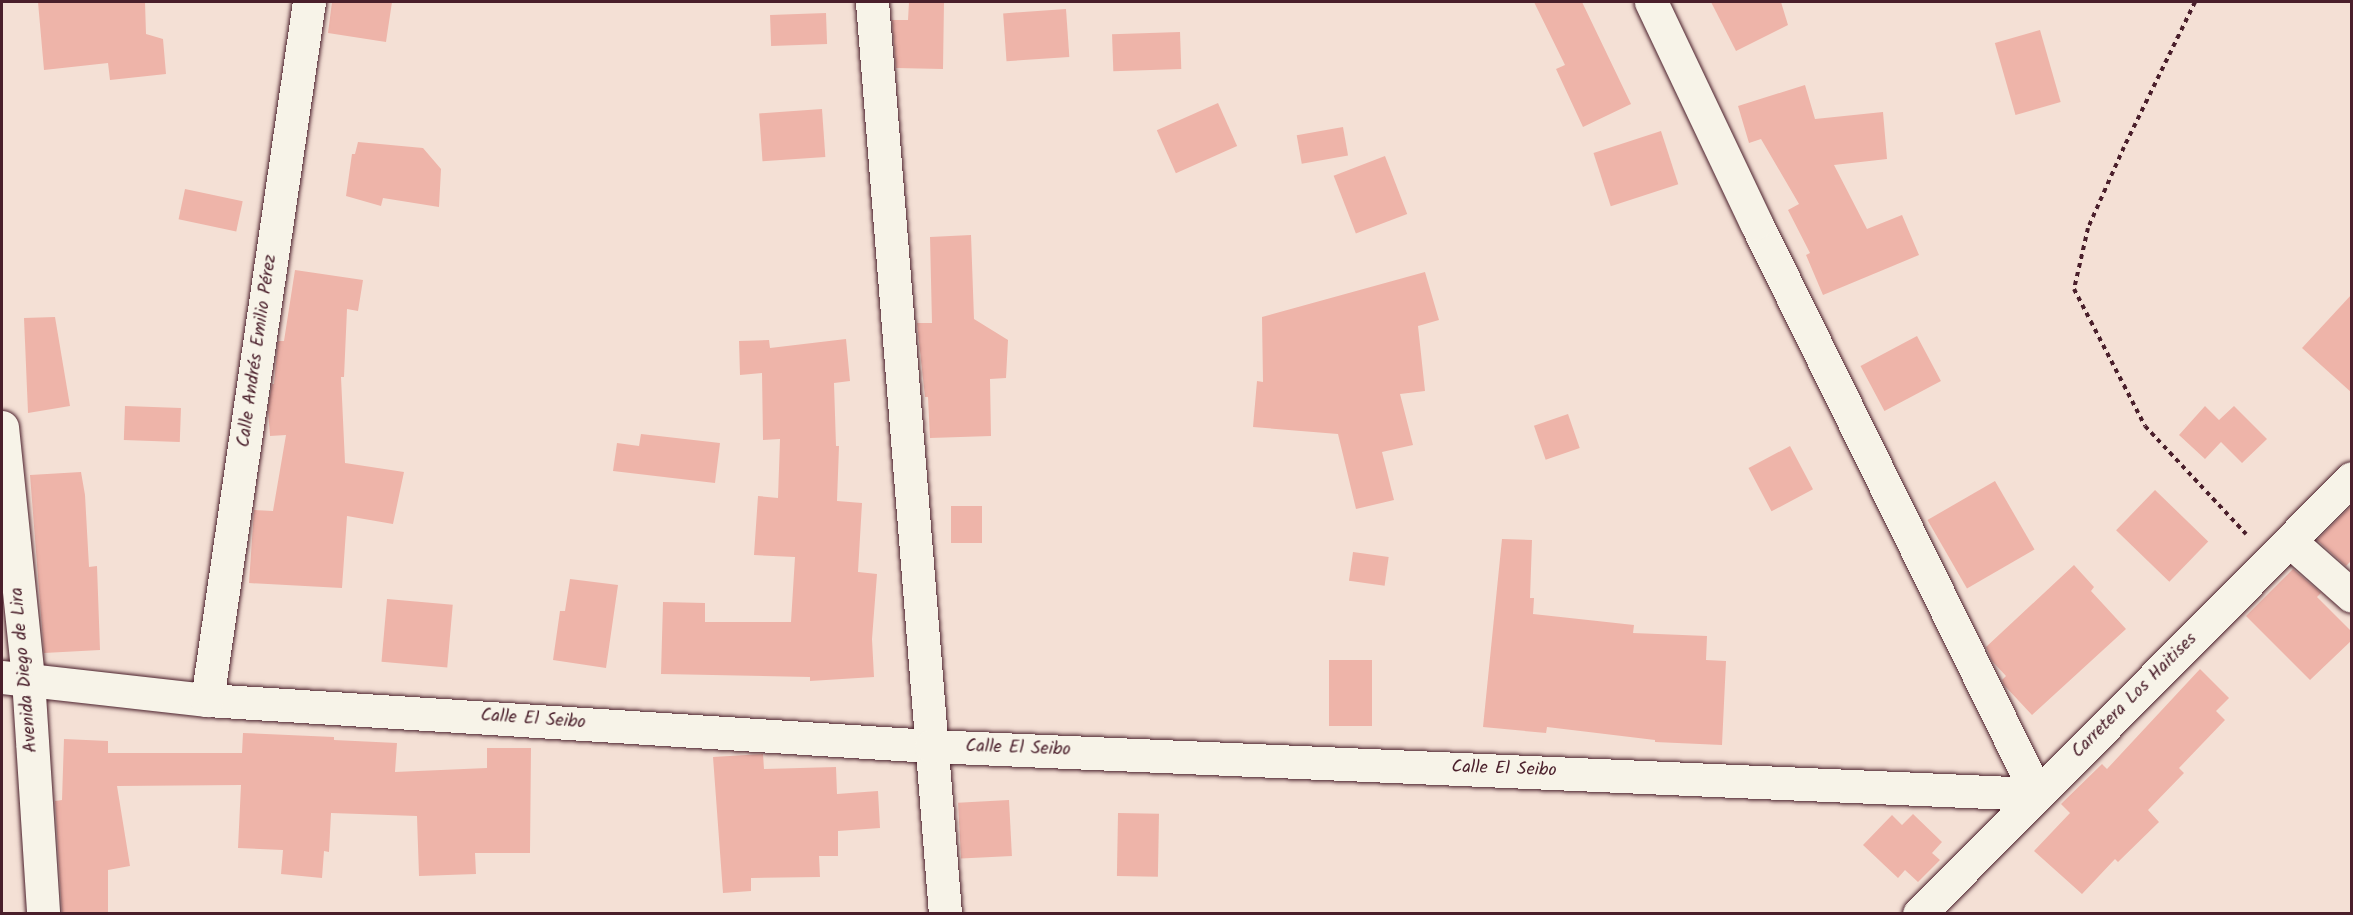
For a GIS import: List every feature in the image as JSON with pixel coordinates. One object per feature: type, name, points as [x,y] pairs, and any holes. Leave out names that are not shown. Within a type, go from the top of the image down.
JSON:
[{"type":"street","name":"Calle Andrés Emilio Pérez","points":[[207,700],[309,2]]},
{"type":"street","points":[[872,2],[945,914]]},
{"type":"street","points":[[1651,2],[1756,223],[2037,794]]},
{"type":"street","name":"Avenida Diego de Lira","points":[[2,427],[15,678],[43,914]]},
{"type":"street","name":"Carretera Los Haitises","points":[[1919,914],[2352,478]]},
{"type":"street","points":[[2281,551],[2352,596]]},
{"type":"street","name":"Calle El Seibo","points":[[15,678],[207,700],[931,746],[2037,794]]},
{"type":"path","points":[[2195,2],[2124,147],[2088,228],[2074,289],[2145,426],[2281,551]]},
{"type":"building","points":[[38,2],[145,2],[146,34],[163,39],[166,74],[110,80],[108,63],[44,70]]},
{"type":"building","points":[[332,2],[392,2],[386,42],[328,33]]},
{"type":"building","points":[[909,2],[944,2],[943,69],[896,68],[892,20],[908,20]]},
{"type":"building","points":[[1534,2],[1582,2],[1631,104],[1583,127],[1556,69],[1565,65]]},
{"type":"building","points":[[1711,2],[1781,2],[1788,25],[1736,51]]},
{"type":"building","points":[[1066,9],[1069,57],[1007,61],[1003,13]]},
{"type":"building","points":[[826,13],[827,44],[771,46],[770,15]]},
{"type":"building","points":[[2040,30],[2061,102],[2015,115],[1995,43]]},
{"type":"building","points":[[1180,32],[1181,69],[1113,71],[1112,34]]},
{"type":"building","points":[[1805,85],[1815,119],[1883,112],[1887,159],[1834,165],[1867,229],[1902,215],[1919,255],[1823,295],[1806,255],[1810,253],[1788,210],[1799,204],[1761,139],[1749,143],[1738,106]]},
{"type":"building","points":[[1218,103],[1237,146],[1176,173],[1157,130]]},
{"type":"building","points":[[822,109],[825,157],[763,161],[759,113]]},
{"type":"building","points":[[1343,127],[1348,156],[1302,164],[1297,135]]},
{"type":"building","points":[[1661,131],[1678,184],[1611,206],[1593,153]]},
{"type":"building","points":[[358,142],[423,148],[441,169],[439,207],[383,198],[381,206],[346,196],[352,154],[355,154]]},
{"type":"building","points":[[1385,156],[1407,214],[1356,234],[1334,176]]},
{"type":"building","points":[[185,189],[243,201],[236,232],[179,219]]},
{"type":"building","points":[[971,235],[974,319],[1008,340],[1006,378],[990,379],[991,436],[930,438],[928,397],[925,397],[917,323],[932,323],[930,237]]},
{"type":"building","points":[[295,270],[363,280],[358,311],[347,309],[344,377],[341,377],[345,463],[404,472],[393,524],[347,516],[342,588],[249,583],[254,510],[273,511],[286,435],[270,436],[268,409],[272,384],[274,384],[278,341],[284,341]]},
{"type":"building","points":[[1425,272],[1439,320],[1418,326],[1425,391],[1400,394],[1413,445],[1382,452],[1394,500],[1356,509],[1338,434],[1253,427],[1257,381],[1263,382],[1262,317]]},
{"type":"building","points":[[2352,294],[2352,393],[2302,348]]},
{"type":"building","points":[[55,317],[70,406],[28,413],[24,318]]},
{"type":"building","points":[[1917,336],[1941,381],[1884,411],[1860,366]]},
{"type":"building","points":[[846,339],[850,381],[834,383],[836,446],[839,446],[837,501],[862,503],[858,572],[877,574],[872,639],[874,677],[810,681],[810,677],[661,674],[663,602],[705,603],[705,622],[791,622],[795,557],[754,555],[758,496],[778,498],[780,439],[763,440],[762,373],[740,375],[739,341],[769,340],[770,348]]},
{"type":"building","points":[[125,406],[181,408],[180,442],[124,440]]},
{"type":"building","points":[[2205,406],[2219,420],[2234,406],[2267,439],[2242,463],[2221,442],[2205,459],[2179,435]]},
{"type":"building","points":[[1568,414],[1580,448],[1546,460],[1534,426]]},
{"type":"building","points":[[641,434],[720,443],[715,483],[613,471],[617,443],[639,446]]},
{"type":"building","points":[[1790,446],[1813,489],[1772,511],[1749,468]]},
{"type":"building","points":[[81,472],[85,495],[89,567],[97,566],[100,650],[44,653],[30,475]]},
{"type":"building","points":[[1995,481],[2034,549],[1967,588],[1927,520]]},
{"type":"building","points":[[2155,490],[2208,541],[2169,582],[2116,530]]},
{"type":"building","points":[[2352,505],[2352,560],[2346,566],[2317,540]]},
{"type":"building","points":[[951,506],[982,506],[982,543],[951,543]]},
{"type":"building","points":[[1502,539],[1532,540],[1530,598],[1534,598],[1533,614],[1634,625],[1633,633],[1707,636],[1706,660],[1726,661],[1722,745],[1655,742],[1655,740],[1547,727],[1546,733],[1483,727]]},
{"type":"building","points":[[1353,552],[1389,557],[1385,586],[1349,581]]},
{"type":"building","points":[[2074,565],[2094,587],[2091,591],[2126,629],[2032,715],[2004,685],[2002,680],[2006,676],[1992,661],[1986,647]]},
{"type":"building","points":[[2293,569],[2321,593],[2317,597],[2352,632],[2352,640],[2310,680],[2246,616]]},
{"type":"building","points":[[570,579],[618,585],[606,668],[553,660],[560,611],[565,611]]},
{"type":"building","points":[[387,599],[453,605],[447,668],[382,662]]},
{"type":"building","points":[[1329,660],[1372,660],[1372,726],[1329,726]]},
{"type":"building","points":[[2200,669],[2229,698],[2216,711],[2225,720],[2179,768],[2184,773],[2148,810],[2159,822],[2118,862],[2115,859],[2082,894],[2034,851],[2070,813],[2061,804],[2102,764],[2107,769]]},
{"type":"building","points":[[243,733],[334,737],[334,740],[397,743],[395,772],[487,768],[487,748],[531,748],[530,853],[475,853],[476,874],[419,876],[417,816],[331,813],[329,852],[324,851],[322,878],[281,874],[283,850],[238,848],[241,785],[117,786],[130,866],[108,870],[108,914],[62,914],[55,801],[62,800],[64,739],[108,741],[108,753],[242,753]]},
{"type":"building","points":[[763,754],[764,769],[836,767],[837,794],[878,791],[880,828],[838,831],[838,856],[819,856],[820,877],[751,878],[751,891],[723,893],[713,757]]},
{"type":"building","points":[[1009,800],[1012,856],[961,859],[958,803]]},
{"type":"building","points":[[1118,813],[1159,814],[1158,877],[1117,876]]},
{"type":"building","points":[[1913,814],[1942,842],[1932,853],[1940,860],[1918,882],[1905,870],[1898,878],[1863,845],[1892,815],[1902,825]]}]
